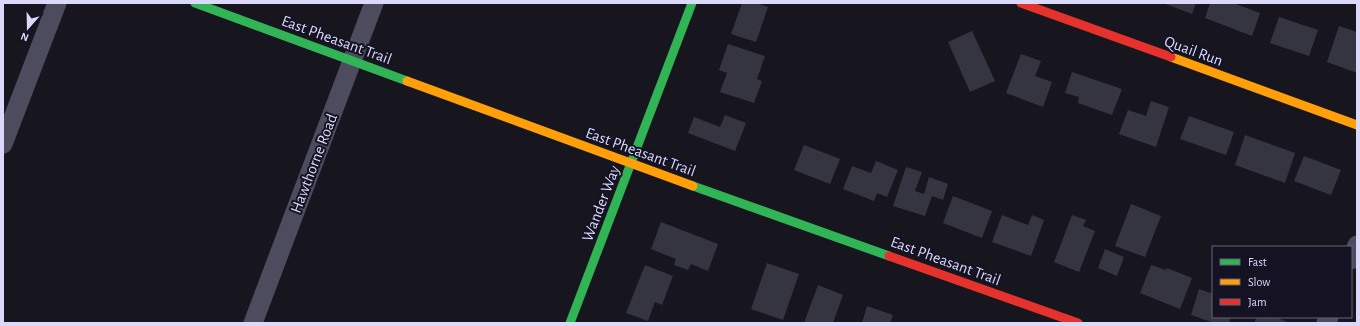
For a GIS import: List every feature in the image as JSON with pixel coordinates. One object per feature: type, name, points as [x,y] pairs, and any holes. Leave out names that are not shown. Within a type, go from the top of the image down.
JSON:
[{"type":"street","points":[[3,144],[56,3]]},
{"type":"street","name":"East Pheasant Trail","points":[[195,3],[631,164],[1078,323]]},
{"type":"street","name":"Hawthorne Road","points":[[253,323],[374,3]]},
{"type":"street","name":"Wander Way","points":[[570,323],[692,3]]},
{"type":"street","name":"Quail Run","points":[[1021,3],[1357,125]]},
{"type":"street","points":[[1352,258],[1357,245]]},
{"type":"building","points":[[742,3],[756,3],[768,7],[756,42],[731,34]]},
{"type":"building","points":[[1163,3],[1196,3],[1192,14]]},
{"type":"building","points":[[1210,3],[1233,3],[1260,13],[1252,36],[1205,18]]},
{"type":"building","points":[[1279,17],[1318,30],[1309,56],[1270,43]]},
{"type":"building","points":[[1339,26],[1357,32],[1357,73],[1327,62]]},
{"type":"building","points":[[972,31],[995,81],[970,92],[948,42]]},
{"type":"building","points":[[728,44],[765,56],[757,79],[762,81],[754,103],[720,92],[727,73],[719,70]]},
{"type":"building","points":[[1021,54],[1041,61],[1035,76],[1052,82],[1043,107],[1006,93]]},
{"type":"building","points":[[1072,72],[1122,89],[1112,115],[1078,103],[1079,97],[1065,93]]},
{"type":"building","points":[[1151,101],[1169,107],[1156,147],[1119,134],[1128,110],[1146,116]]},
{"type":"building","points":[[725,115],[746,123],[735,151],[688,133],[694,117],[720,127]]},
{"type":"building","points":[[1189,116],[1234,132],[1226,155],[1180,139]]},
{"type":"building","points":[[1245,135],[1295,153],[1285,183],[1235,165]]},
{"type":"building","points":[[804,145],[840,159],[830,184],[794,170]]},
{"type":"building","points":[[1304,156],[1341,170],[1331,195],[1294,181]]},
{"type":"building","points":[[876,161],[898,170],[887,197],[877,193],[874,201],[843,189],[852,166],[871,173]]},
{"type":"building","points":[[906,167],[922,172],[915,191],[924,194],[929,177],[948,184],[943,200],[932,196],[925,216],[893,206]]},
{"type":"building","points":[[953,196],[992,211],[982,238],[943,223]]},
{"type":"building","points":[[1131,204],[1161,216],[1145,257],[1115,246]]},
{"type":"building","points":[[1002,215],[1028,225],[1032,215],[1044,220],[1031,256],[992,242]]},
{"type":"building","points":[[1072,215],[1086,220],[1083,226],[1095,231],[1079,272],[1054,262]]},
{"type":"building","points":[[661,222],[718,244],[708,271],[691,264],[688,270],[674,265],[676,259],[651,249]]},
{"type":"building","points":[[1105,249],[1124,257],[1117,276],[1098,268]]},
{"type":"building","points":[[767,263],[799,274],[783,320],[751,309]]},
{"type":"building","points":[[645,265],[673,276],[662,305],[655,302],[648,321],[626,313]]},
{"type":"building","points":[[1151,265],[1166,270],[1167,268],[1192,278],[1180,309],[1140,293]]},
{"type":"building","points":[[818,285],[843,295],[833,323],[804,323]]},
{"type":"building","points":[[1199,289],[1212,294],[1212,318],[1231,318],[1229,323],[1214,323],[1191,315]]},
{"type":"building","points":[[867,306],[893,315],[890,323],[862,323]]},
{"type":"building","points":[[1256,318],[1278,318],[1290,323],[1254,323]]},
{"type":"traffic: fast","points":[[195,3],[407,81]]},
{"type":"traffic: fast","points":[[570,323],[692,3]]},
{"type":"traffic: fast","points":[[693,186],[889,256]]},
{"type":"traffic: slow","points":[[1171,57],[1357,125]]},
{"type":"traffic: slow","points":[[407,81],[693,186]]},
{"type":"traffic: jam","points":[[1021,3],[1171,57]]},
{"type":"traffic: jam","points":[[889,256],[1078,323]]}]
